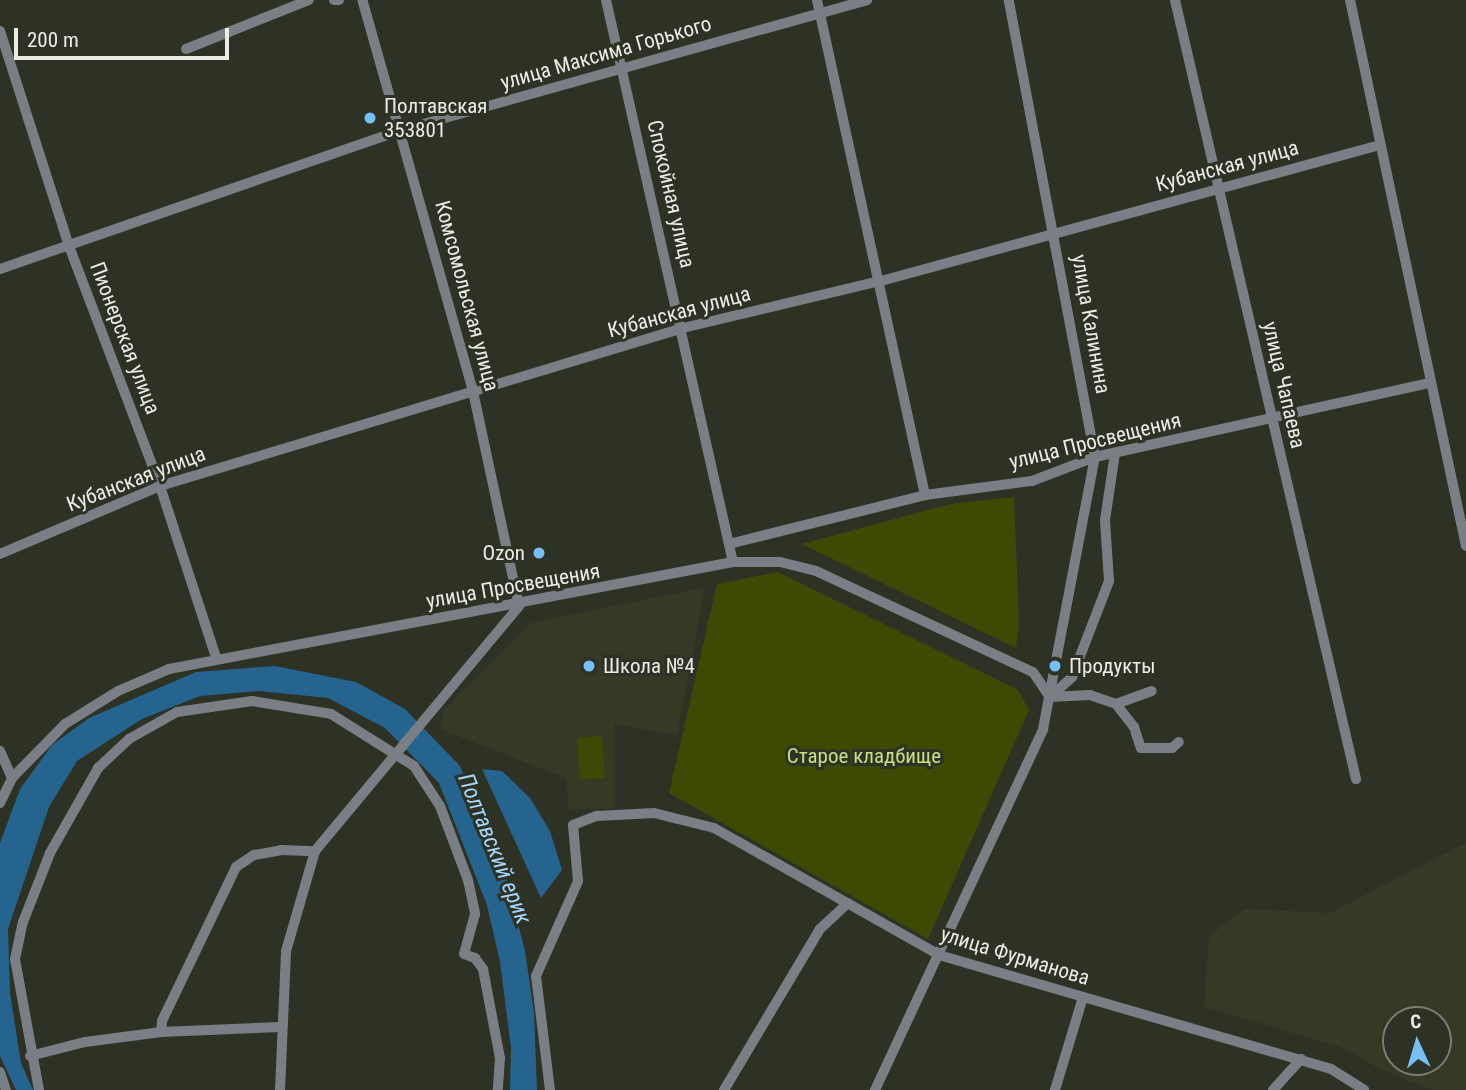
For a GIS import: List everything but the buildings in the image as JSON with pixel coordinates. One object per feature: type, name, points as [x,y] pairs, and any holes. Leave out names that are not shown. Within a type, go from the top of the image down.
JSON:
[{"type":"street","points":[[186,49],[309,0]]},
{"type":"street","name":"Комсомольская улица","points":[[362,0],[402,130],[473,391],[519,606]]},
{"type":"street","name":"Спокойная улица","points":[[606,0],[683,328],[733,562]]},
{"type":"street","points":[[817,0],[881,281],[925,495]]},
{"type":"street","name":"улица Максима Горького","points":[[0,269],[402,130],[867,0]]},
{"type":"street","name":"улица Калинина","points":[[875,1090],[1043,729],[1095,457],[1055,232],[1009,0]]},
{"type":"street","name":"улица Чапаева","points":[[1175,0],[1356,779]]},
{"type":"street","points":[[1350,0],[1466,546]]},
{"type":"street","name":"Пионерская улица","points":[[0,32],[69,246],[160,486],[216,657]]},
{"type":"street","name":"Кубанская улица","points":[[0,554],[160,486],[683,328],[881,281],[1380,145]]},
{"type":"street","name":"улица Просвещения","points":[[729,544],[925,495],[1032,481],[1095,457],[1430,383]]},
{"type":"street","points":[[1050,697],[1072,677],[1109,581],[1105,520],[1115,453]]},
{"type":"street","name":"улица Просвещения","points":[[0,803],[12,778],[65,724],[118,691],[169,669],[216,657],[519,606],[733,562],[780,562],[817,571],[1033,672],[1050,697]]},
{"type":"street","points":[[280,1090],[286,951],[315,851],[420,721],[519,606]]},
{"type":"street","points":[[1116,704],[1152,691]]},
{"type":"street","points":[[1050,697],[1090,695],[1116,704],[1134,727],[1141,748],[1172,748],[1179,741]]},
{"type":"street","points":[[39,1090],[30,1056],[15,959],[23,922],[50,853],[98,768],[129,738],[177,712],[253,701],[331,714],[396,751],[414,766],[440,806],[468,880],[475,914],[464,954],[475,958],[483,969],[500,1058],[495,1077],[498,1090]]},
{"type":"street","points":[[0,751],[12,778]]},
{"type":"street","name":"улица Фурманова","points":[[550,1090],[536,976],[579,881],[573,825],[597,816],[654,813],[713,828],[939,955],[1301,1059],[1345,1075],[1364,1090]]},
{"type":"street","points":[[161,1032],[162,1021],[236,867],[254,855],[281,850],[315,851]]},
{"type":"street","points":[[724,1090],[820,929],[848,903]]},
{"type":"street","points":[[1055,1090],[1083,997]]},
{"type":"street","points":[[30,1056],[85,1042],[161,1032],[282,1027]]},
{"type":"street","points":[[1273,1090],[1301,1059]]},
{"type":"street","points":[[0,1072],[6,1090]]},
{"type":"shaded area","name":"Школа №4","points":[[705,587],[677,735],[614,724],[615,809],[569,809],[566,778],[440,729],[443,710],[532,623]]},
{"type":"shaded area","points":[[1466,843],[1466,1090],[1433,1090],[1397,1076],[1452,1076],[1452,1006],[1382,1006],[1382,1070],[1341,1047],[1204,1007],[1209,936],[1245,909],[1330,913]]},
{"type":"green space","points":[[1014,497],[1019,624],[1016,648],[802,544],[950,504]]},
{"type":"green space","name":"Старое кладбище","points":[[778,572],[1018,690],[1029,710],[928,939],[669,793],[717,584]]},
{"type":"green space","points":[[602,736],[605,778],[580,780],[577,738]]},
{"type":"water","name":"Полтавский ерик","points":[[275,666],[356,682],[405,709],[460,766],[504,869],[525,951],[534,1012],[537,1090],[510,1090],[511,1048],[500,962],[487,905],[439,783],[385,728],[328,698],[259,691],[200,696],[142,719],[77,761],[49,807],[8,929],[10,993],[21,1063],[33,1090],[16,1090],[0,1056],[0,843],[20,789],[52,745],[89,718],[196,672]]},
{"type":"water","points":[[482,769],[502,771],[530,798],[550,831],[562,870],[541,898]]},
{"type":"place","name":"Полтавская 353801","points":[[370,118]]},
{"type":"place","name":"Ozon","points":[[539,553]]},
{"type":"place","name":"Школа №4","points":[[589,666]]},
{"type":"place","name":"Продукты","points":[[1055,666]]}]
